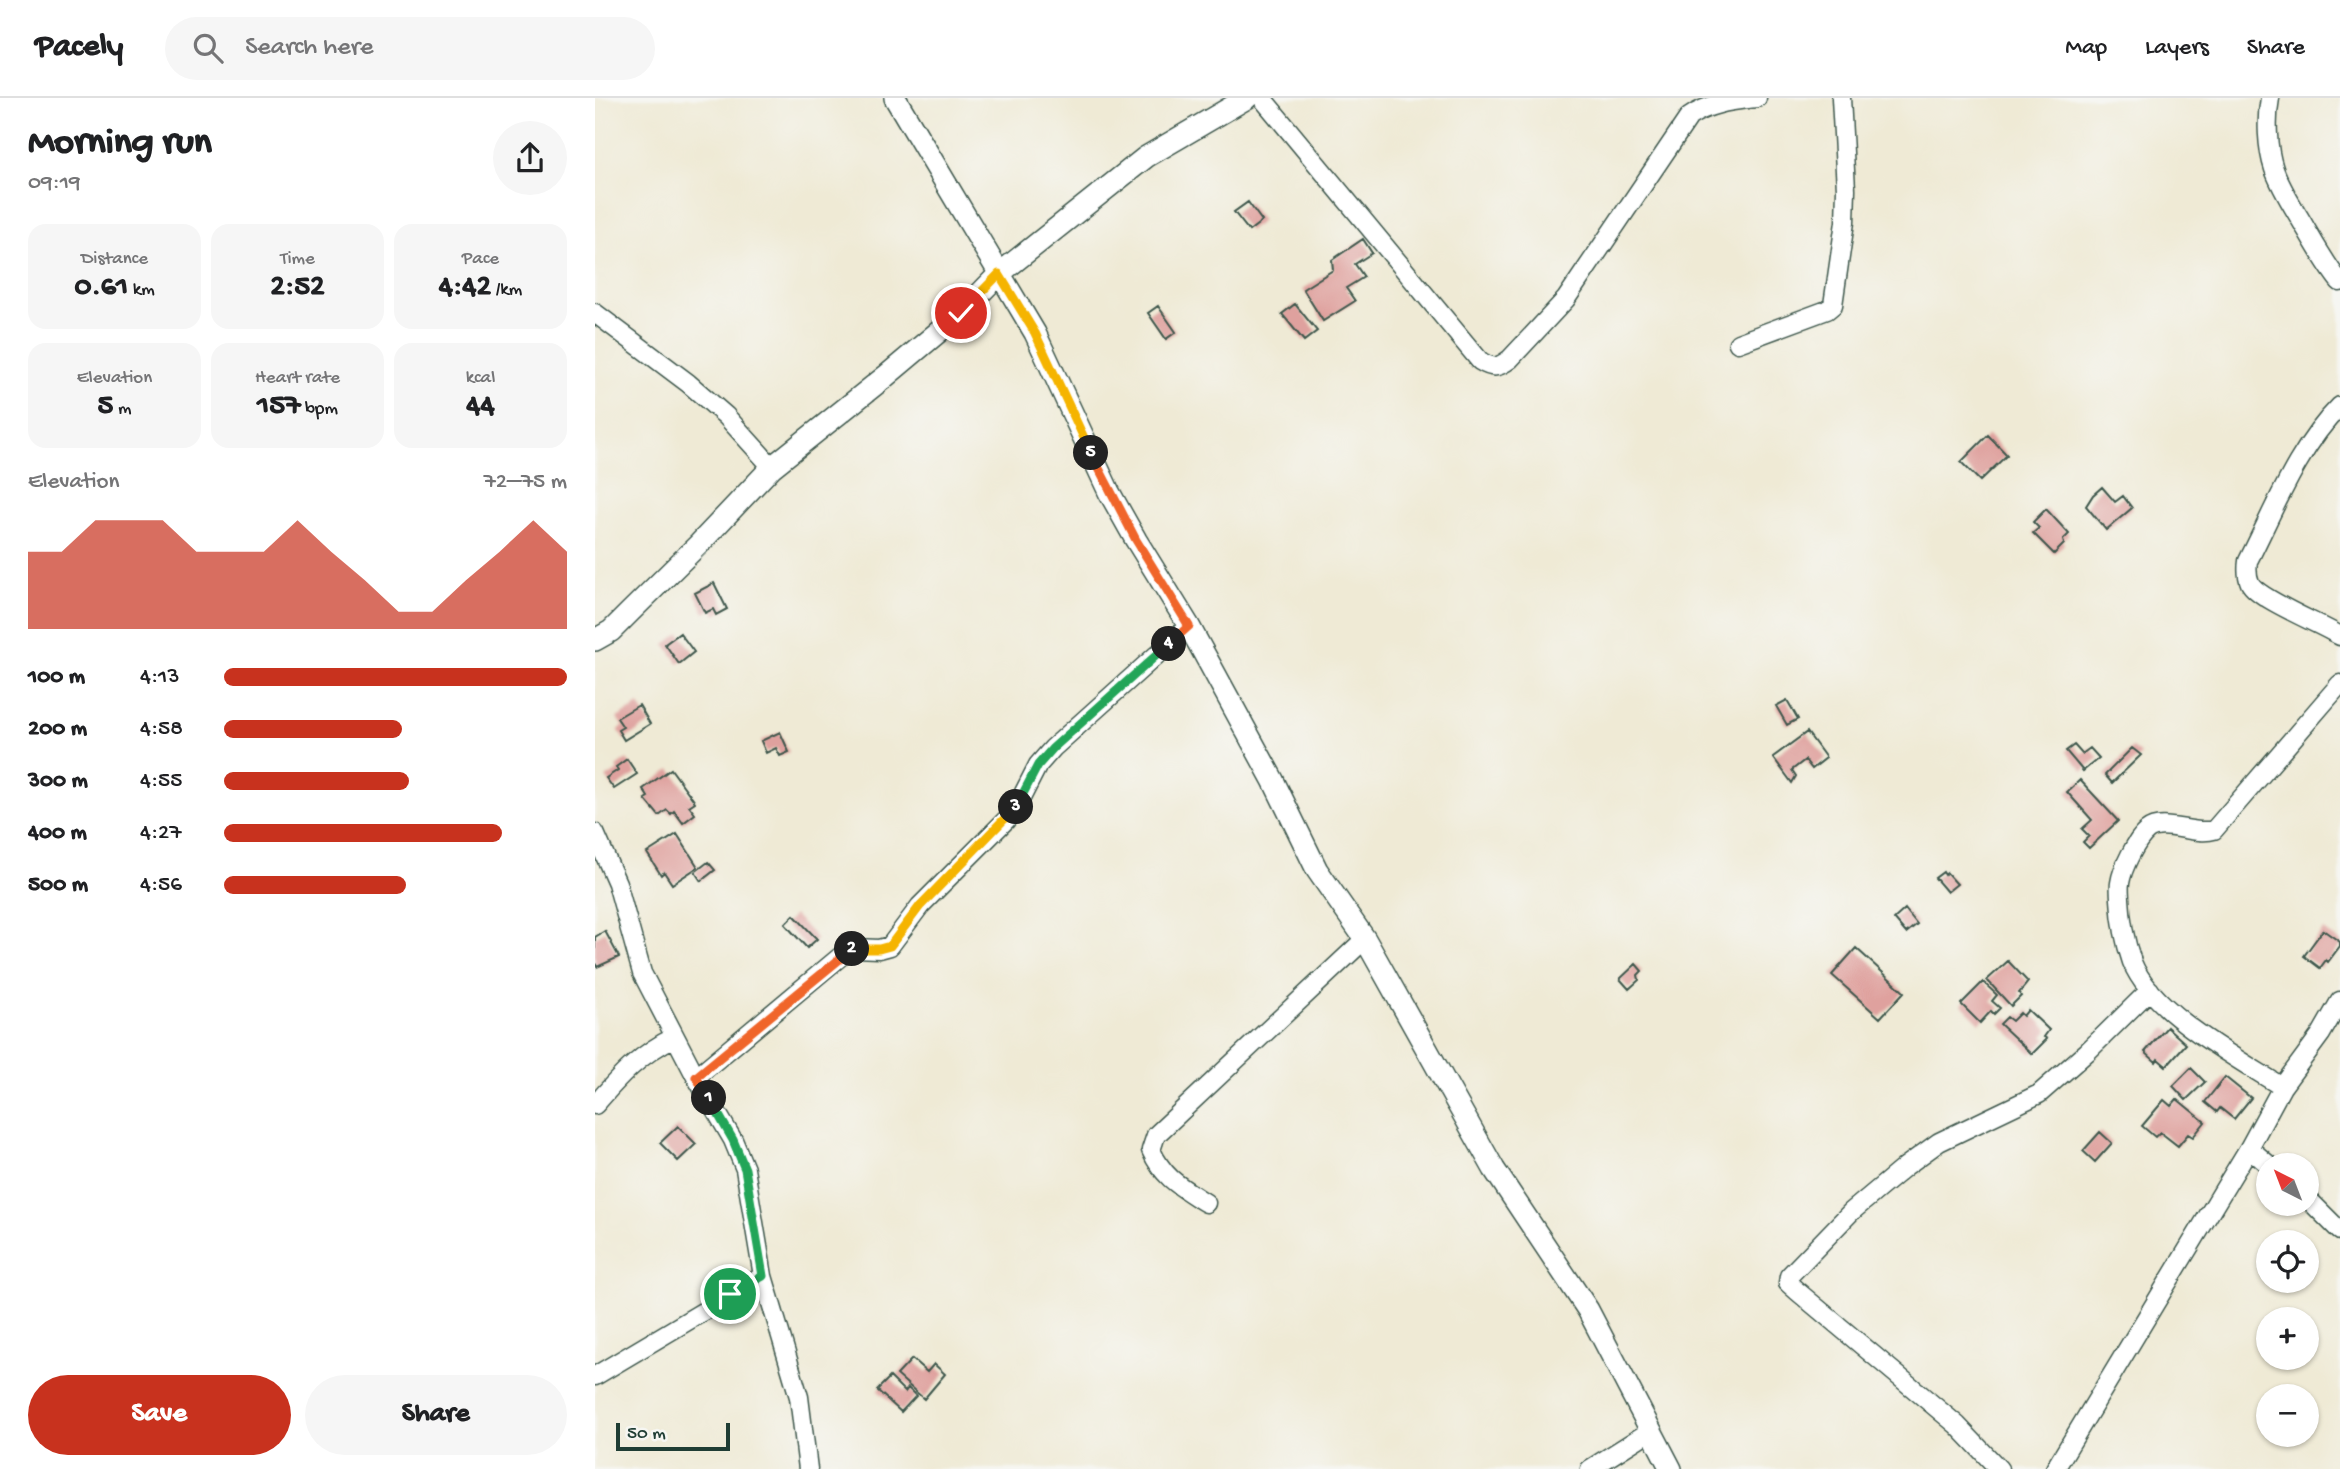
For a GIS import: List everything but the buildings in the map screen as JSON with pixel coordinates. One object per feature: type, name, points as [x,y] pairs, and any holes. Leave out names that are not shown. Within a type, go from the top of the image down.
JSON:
[{"type":"street","points":[[895,98],[1035,333],[1109,492],[1189,626],[1273,780],[1317,870],[1365,939],[1494,1168],[1588,1310],[1671,1469]]},
{"type":"street","points":[[595,640],[621,621],[772,467],[961,313],[999,274],[1146,157],[1247,98]]},
{"type":"street","points":[[1262,98],[1481,361],[1490,367],[1499,367],[1566,299],[1689,117],[1701,109],[1719,103],[1757,98]]},
{"type":"street","points":[[1738,343],[1827,310],[1836,298],[1846,189],[1841,98]]},
{"type":"street","points":[[2270,98],[2269,142],[2273,168],[2316,246],[2340,282]]},
{"type":"street","points":[[595,313],[717,408],[772,467]]},
{"type":"street","points":[[2340,406],[2320,426],[2304,452],[2248,561],[2247,569],[2251,584],[2262,596],[2340,636]]},
{"type":"street","points":[[696,1077],[847,951],[890,946],[920,906],[1006,820],[1017,806],[1038,765],[1053,748],[1189,626]]},
{"type":"street","points":[[2282,1087],[2196,1031],[2150,990],[2133,963],[2121,920],[2120,883],[2129,858],[2147,830],[2160,826],[2200,832],[2214,830],[2340,684]]},
{"type":"street","points":[[595,833],[617,883],[642,973],[696,1077],[733,1140],[745,1169],[763,1276],[799,1397],[808,1469]]},
{"type":"street","points":[[1206,1203],[1177,1185],[1159,1169],[1151,1150],[1156,1135],[1365,939]]},
{"type":"street","points":[[1999,1469],[1957,1425],[1797,1291],[1789,1283],[1789,1276],[1851,1213],[1906,1166],[1939,1142],[2039,1094],[2087,1052],[2150,990]]},
{"type":"street","points":[[2055,1469],[2249,1147],[2282,1087],[2321,1034],[2340,1001]]},
{"type":"street","points":[[595,1105],[620,1075],[638,1059],[655,1046],[675,1037]]},
{"type":"street","points":[[2249,1147],[2256,1153]]},
{"type":"street","points":[[2319,1210],[2340,1231]]},
{"type":"street","points":[[595,1376],[763,1276]]},
{"type":"street","points":[[1590,1469],[1650,1432]]},
{"type":"route","points":[[730,1294],[763,1276],[757,1237],[745,1169],[733,1140],[696,1077],[847,951],[890,946],[920,906],[1006,820],[1017,806],[1038,765],[1053,748],[1189,626],[1109,492],[1035,333],[999,274],[961,313]]}]
